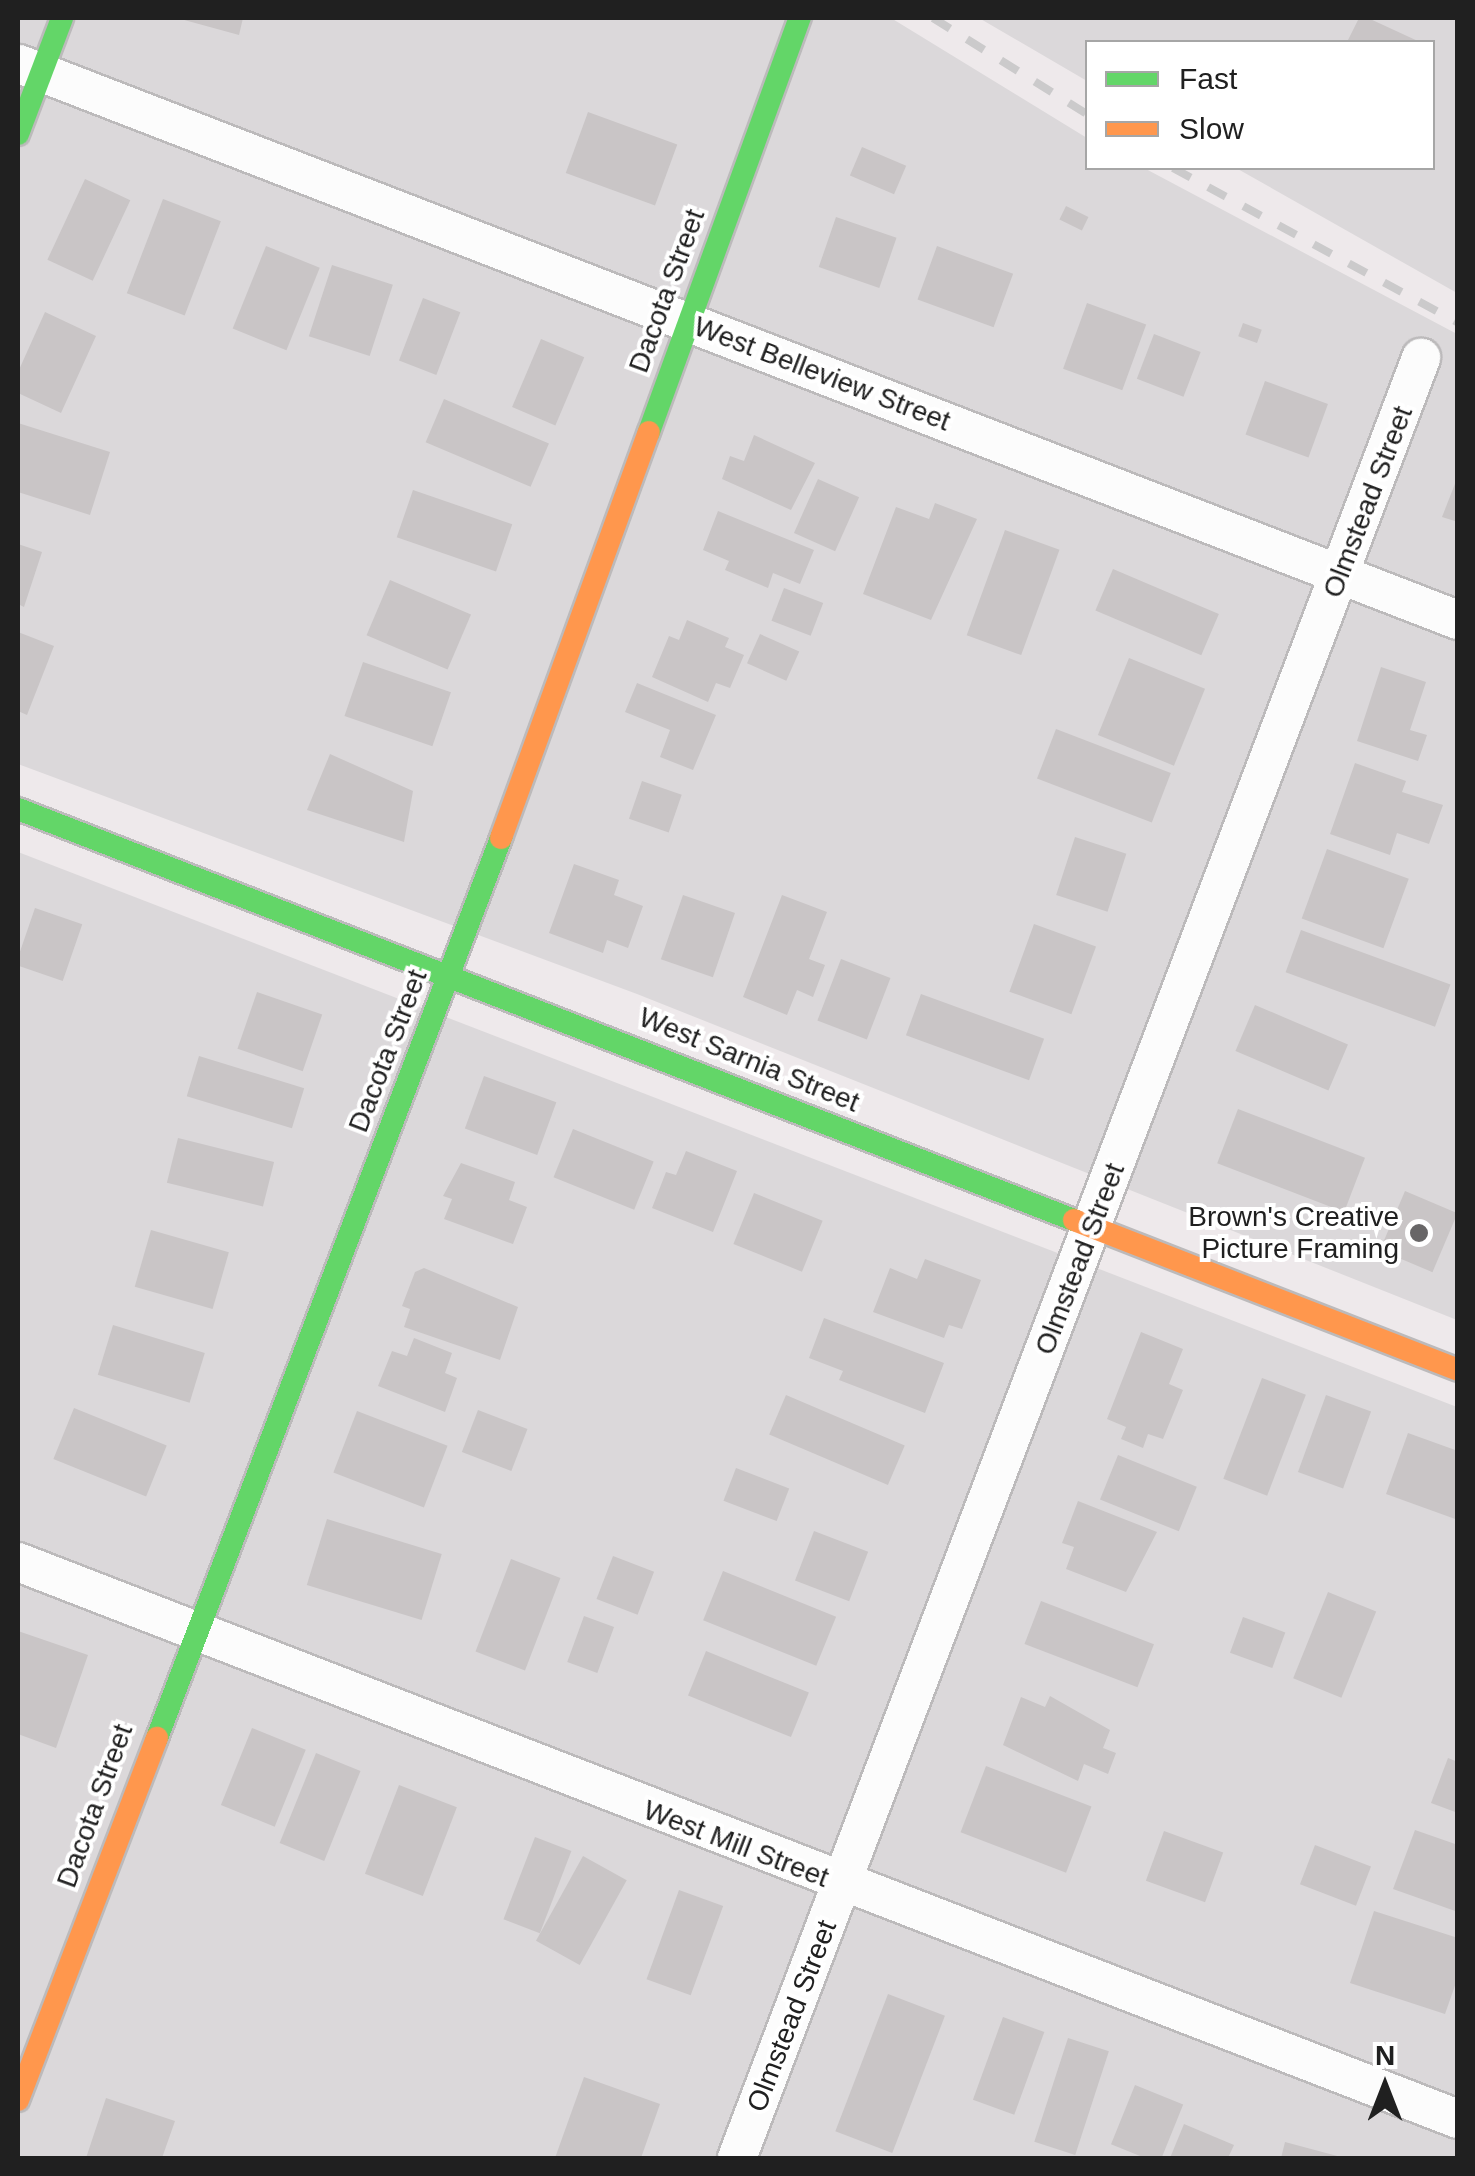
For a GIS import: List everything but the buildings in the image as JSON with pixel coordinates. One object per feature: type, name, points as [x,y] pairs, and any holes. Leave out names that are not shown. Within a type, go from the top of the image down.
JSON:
[{"type":"street","points":[[18,134],[29,68],[62,18]]},
{"type":"street","name":"Dacota Street","points":[[18,2100],[192,1631],[450,974],[800,18]]},
{"type":"street","name":"West Belleview Street","points":[[29,68],[1458,620]]},
{"type":"street","name":"Olmstead Street","points":[[737,2158],[844,1886],[1421,358]]},
{"type":"street","name":"West Sarnia Street","points":[[18,809],[450,974],[1458,1370]]},
{"type":"street","name":"West Mill Street","points":[[18,1562],[844,1886],[1458,2119]]},
{"type":"shaded area","points":[[18,18],[891,18],[1085,137],[1085,170],[1148,170],[1457,334],[1457,1320],[637,994],[18,764]]},
{"type":"shaded area","points":[[979,18],[1457,18],[1457,293],[1240,170],[1435,170],[1435,40],[1085,40],[1085,80]]},
{"type":"shaded area","points":[[18,852],[1457,1407],[1457,2158],[18,2158]]},
{"type":"railway","points":[[933,18],[1085,113]]},
{"type":"railway","points":[[1177,170],[1458,323]]},
{"type":"traffic: fast","points":[[18,134],[62,18]]},
{"type":"traffic: fast","points":[[649,432],[800,18]]},
{"type":"traffic: fast","points":[[18,809],[1074,1220]]},
{"type":"traffic: fast","points":[[157,1738],[501,838]]},
{"type":"traffic: slow","points":[[501,838],[649,432]]},
{"type":"traffic: slow","points":[[1074,1220],[1458,1370]]},
{"type":"traffic: slow","points":[[18,2100],[157,1738]]},
{"type":"place","name":"Brown's Creative Picture Framing","points":[[1419,1233]]}]
